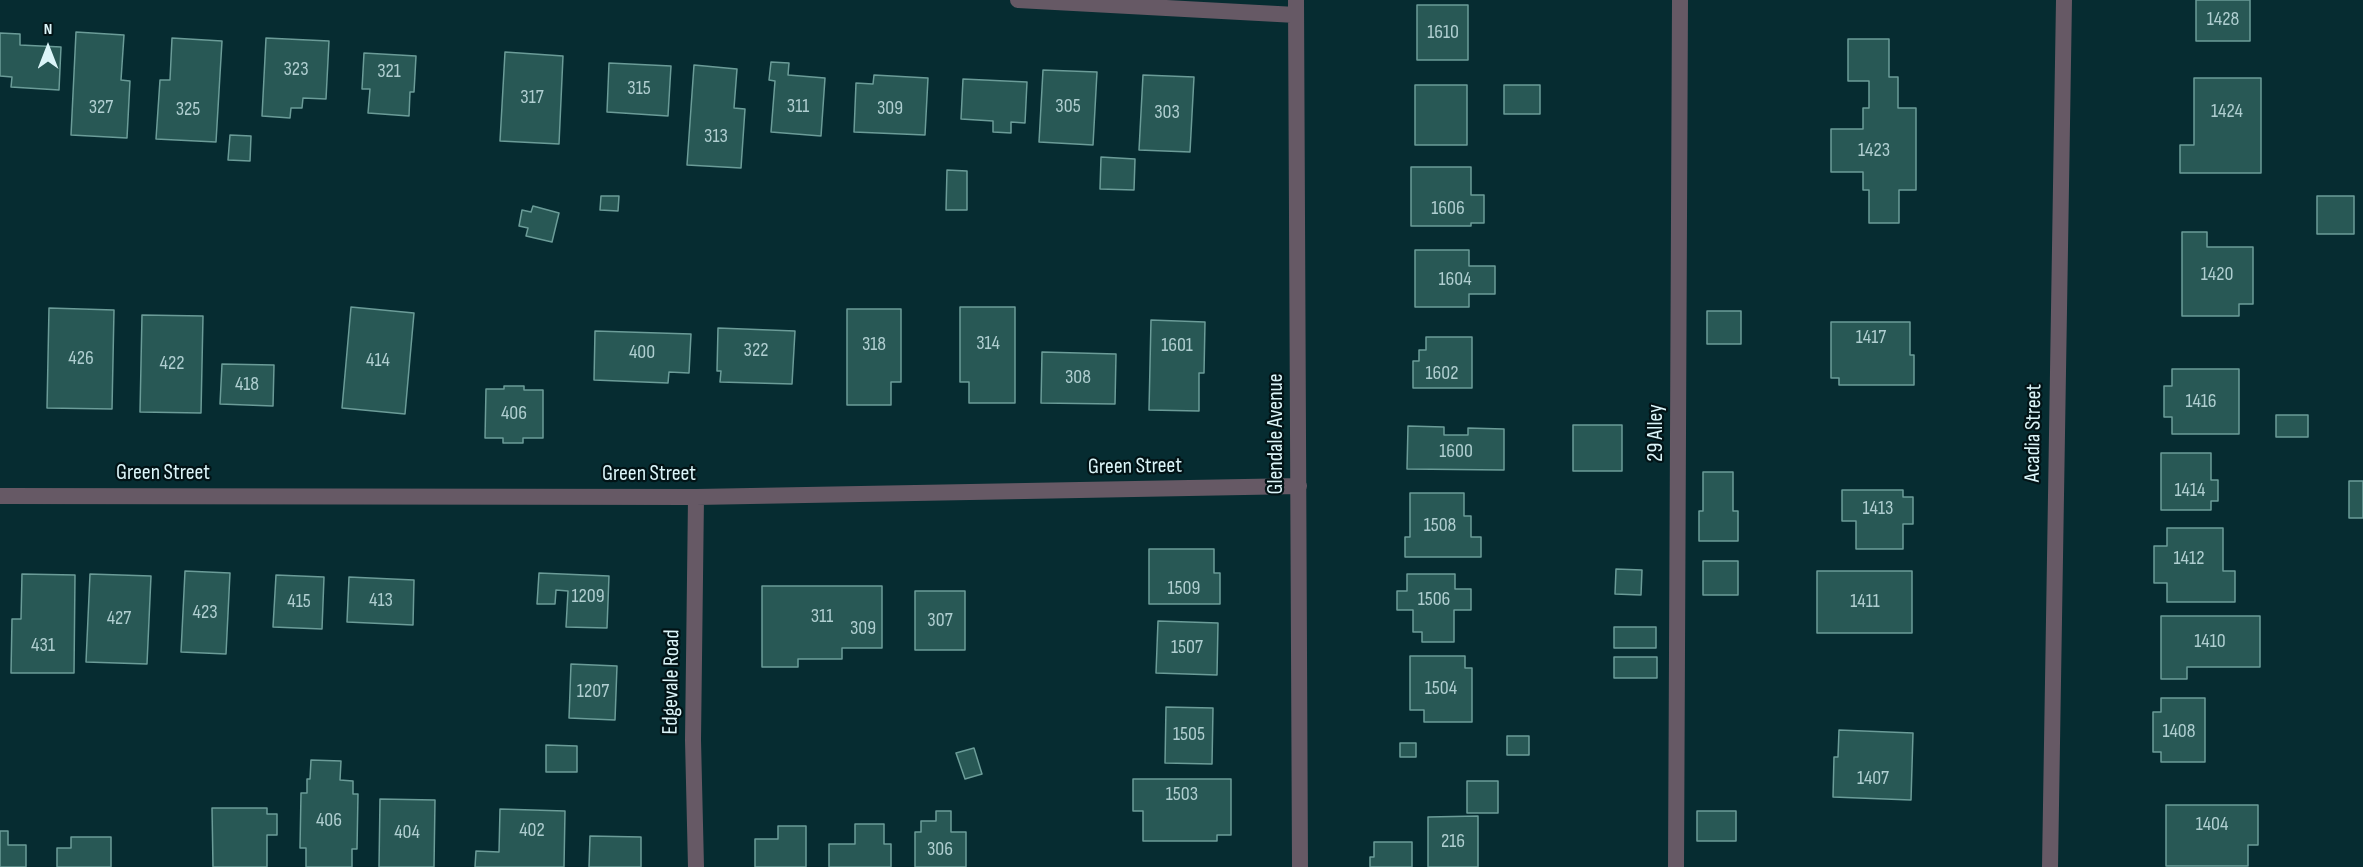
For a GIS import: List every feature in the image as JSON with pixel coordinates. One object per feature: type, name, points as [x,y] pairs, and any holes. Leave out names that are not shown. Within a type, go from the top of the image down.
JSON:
[{"type":"street","points":[[1018,0],[1296,8]]},
{"type":"street","name":"29 Alley","points":[[1676,867],[1680,0]]},
{"type":"street","name":"Acadia Street","points":[[2050,867],[2064,0]]},
{"type":"street","name":"Glendale Avenue","points":[[1296,8],[1300,867]]},
{"type":"street","name":"Green Street","points":[[0,496],[696,497],[1299,486]]},
{"type":"street","name":"Edgevale Road","points":[[696,497],[693,740],[696,867]]},
{"type":"building","points":[[2196,0],[2250,0],[2250,41],[2196,41]]},
{"type":"building","points":[[1417,5],[1468,5],[1468,60],[1417,60]]},
{"type":"building","points":[[76,32],[124,35],[121,80],[130,81],[127,138],[71,135]]},
{"type":"building","points":[[0,33],[20,34],[20,45],[61,47],[59,90],[11,87],[12,77],[0,76]]},
{"type":"building","points":[[172,38],[222,41],[216,142],[156,139],[160,80],[170,80]]},
{"type":"building","points":[[266,38],[329,41],[326,99],[303,98],[302,108],[291,108],[290,118],[262,116]]},
{"type":"building","points":[[1848,39],[1889,39],[1889,77],[1898,77],[1898,108],[1916,108],[1916,190],[1899,190],[1899,223],[1869,223],[1869,190],[1863,190],[1863,172],[1831,172],[1831,129],[1863,129],[1863,108],[1869,108],[1869,81],[1848,81]]},
{"type":"building","points":[[505,52],[563,56],[559,144],[500,141]]},
{"type":"building","points":[[364,53],[416,56],[414,92],[410,92],[409,116],[368,113],[370,89],[362,89]]},
{"type":"building","points":[[771,62],[789,63],[788,75],[825,78],[821,136],[771,132],[775,81],[769,80]]},
{"type":"building","points":[[609,63],[671,66],[668,116],[607,112]]},
{"type":"building","points":[[694,65],[737,69],[734,108],[745,109],[741,168],[687,165]]},
{"type":"building","points":[[1043,70],[1097,72],[1093,145],[1039,142]]},
{"type":"building","points":[[874,75],[928,78],[925,135],[854,132],[856,83],[873,84]]},
{"type":"building","points":[[1143,75],[1194,77],[1190,152],[1139,150]]},
{"type":"building","points":[[2194,78],[2261,78],[2261,173],[2180,173],[2180,145],[2194,145]]},
{"type":"building","points":[[963,79],[1027,82],[1025,123],[1011,122],[1011,133],[993,132],[993,121],[961,119]]},
{"type":"building","points":[[1415,85],[1467,85],[1467,145],[1415,145]]},
{"type":"building","points":[[1504,85],[1540,85],[1540,114],[1504,114]]},
{"type":"building","points":[[230,135],[251,136],[250,161],[228,160]]},
{"type":"building","points":[[1101,157],[1135,159],[1134,190],[1100,189]]},
{"type":"building","points":[[1411,167],[1471,167],[1471,195],[1484,195],[1484,223],[1471,223],[1471,226],[1411,226]]},
{"type":"building","points":[[947,170],[967,171],[967,210],[946,210]]},
{"type":"building","points":[[601,196],[619,196],[618,211],[600,210]]},
{"type":"building","points":[[2317,196],[2354,196],[2354,234],[2317,234]]},
{"type":"building","points":[[533,206],[559,213],[552,242],[526,236],[528,228],[519,226],[522,210],[531,212]]},
{"type":"building","points":[[2182,232],[2207,232],[2207,247],[2253,247],[2253,304],[2239,304],[2239,316],[2182,316]]},
{"type":"building","points":[[1415,250],[1469,250],[1469,266],[1495,266],[1495,294],[1469,294],[1469,307],[1415,307]]},
{"type":"building","points":[[351,307],[414,313],[405,414],[342,408]]},
{"type":"building","points":[[960,307],[1015,307],[1015,403],[969,403],[969,382],[960,382]]},
{"type":"building","points":[[49,308],[114,310],[112,409],[47,408]]},
{"type":"building","points":[[847,309],[901,309],[901,382],[891,382],[891,405],[847,405]]},
{"type":"building","points":[[1707,311],[1741,311],[1741,344],[1707,344]]},
{"type":"building","points":[[142,315],[203,316],[201,413],[140,412]]},
{"type":"building","points":[[1151,320],[1205,322],[1204,373],[1199,373],[1199,411],[1149,410]]},
{"type":"building","points":[[1831,322],[1910,322],[1910,355],[1914,355],[1914,385],[1839,385],[1839,378],[1831,378]]},
{"type":"building","points":[[718,328],[795,331],[792,384],[720,382],[721,371],[717,371]]},
{"type":"building","points":[[595,331],[691,334],[689,373],[669,372],[668,383],[594,380]]},
{"type":"building","points":[[1426,337],[1472,337],[1472,388],[1413,388],[1413,361],[1419,361],[1419,350],[1426,350]]},
{"type":"building","points":[[1042,352],[1116,354],[1115,404],[1041,403]]},
{"type":"building","points":[[222,364],[274,365],[273,406],[220,404]]},
{"type":"building","points":[[2172,369],[2239,369],[2239,434],[2172,434],[2172,417],[2164,417],[2164,386],[2172,386]]},
{"type":"building","points":[[504,386],[524,386],[524,390],[543,390],[543,438],[523,438],[523,443],[503,443],[503,438],[485,438],[486,389],[504,389]]},
{"type":"building","points":[[2276,415],[2308,415],[2308,437],[2276,437]]},
{"type":"building","points":[[1573,425],[1622,425],[1622,471],[1573,471]]},
{"type":"building","points":[[1408,426],[1444,427],[1444,435],[1468,435],[1468,428],[1504,429],[1504,470],[1407,469]]},
{"type":"building","points":[[2161,453],[2211,453],[2211,480],[2218,480],[2218,501],[2211,501],[2211,510],[2161,510]]},
{"type":"building","points":[[1703,472],[1733,472],[1733,511],[1738,511],[1738,541],[1699,541],[1699,511],[1703,511]]},
{"type":"building","points":[[2349,481],[2363,481],[2363,518],[2349,518]]},
{"type":"building","points":[[1842,490],[1903,490],[1903,497],[1913,497],[1913,524],[1903,524],[1903,549],[1856,549],[1856,521],[1842,521]]},
{"type":"building","points":[[1410,493],[1464,493],[1464,516],[1471,516],[1471,537],[1481,537],[1481,557],[1405,557],[1405,537],[1410,537]]},
{"type":"building","points":[[2167,528],[2223,528],[2223,571],[2235,571],[2235,602],[2167,602],[2167,583],[2154,583],[2154,546],[2167,546]]},
{"type":"building","points":[[1149,549],[1214,549],[1214,573],[1220,573],[1220,604],[1149,604]]},
{"type":"building","points":[[1703,561],[1738,561],[1738,595],[1703,595]]},
{"type":"building","points":[[1616,569],[1642,570],[1641,595],[1615,594]]},
{"type":"building","points":[[185,571],[230,573],[226,654],[181,652]]},
{"type":"building","points":[[1817,571],[1912,571],[1912,633],[1817,633]]},
{"type":"building","points":[[539,573],[609,576],[607,628],[566,627],[568,591],[556,590],[555,604],[537,604]]},
{"type":"building","points":[[22,574],[75,575],[74,673],[11,673],[12,619],[21,619]]},
{"type":"building","points":[[90,574],[151,576],[147,664],[86,662]]},
{"type":"building","points":[[1407,574],[1455,574],[1455,589],[1471,589],[1471,610],[1454,610],[1454,642],[1422,642],[1422,632],[1413,632],[1413,610],[1397,610],[1397,591],[1407,591]]},
{"type":"building","points":[[276,575],[324,577],[322,629],[273,627]]},
{"type":"building","points":[[349,577],[414,580],[413,625],[347,622]]},
{"type":"building","points":[[762,586],[882,586],[882,648],[842,648],[842,659],[798,659],[798,667],[762,667]]},
{"type":"building","points":[[915,591],[965,591],[965,650],[915,650]]},
{"type":"building","points":[[2161,616],[2260,616],[2260,667],[2187,667],[2187,679],[2161,679]]},
{"type":"building","points":[[1158,621],[1218,623],[1217,675],[1156,673]]},
{"type":"building","points":[[1614,627],[1656,627],[1656,648],[1614,648]]},
{"type":"building","points":[[1410,656],[1465,656],[1465,668],[1472,668],[1472,722],[1424,722],[1424,710],[1410,710]]},
{"type":"building","points":[[1614,657],[1657,657],[1657,678],[1614,678]]},
{"type":"building","points":[[571,664],[617,666],[615,720],[569,718]]},
{"type":"building","points":[[2161,698],[2205,698],[2205,762],[2161,762],[2161,752],[2153,752],[2153,712],[2161,712]]},
{"type":"building","points":[[1166,707],[1213,708],[1212,764],[1165,763]]},
{"type":"building","points":[[1839,730],[1913,733],[1911,800],[1833,797],[1834,757],[1838,757]]},
{"type":"building","points":[[1507,736],[1529,736],[1529,755],[1507,755]]},
{"type":"building","points":[[1400,743],[1416,743],[1416,757],[1400,757]]},
{"type":"building","points":[[546,745],[577,746],[577,772],[546,772]]},
{"type":"building","points":[[974,748],[982,774],[965,779],[956,753]]},
{"type":"building","points":[[311,760],[341,761],[340,780],[353,781],[353,794],[358,794],[357,849],[352,849],[352,867],[306,867],[306,848],[300,848],[301,793],[307,793]]},
{"type":"building","points":[[1133,779],[1231,779],[1231,835],[1217,835],[1217,841],[1143,841],[1143,811],[1133,811]]},
{"type":"building","points":[[1467,781],[1498,781],[1498,813],[1467,813]]},
{"type":"building","points":[[380,799],[435,800],[434,867],[379,867]]},
{"type":"building","points":[[2166,805],[2258,805],[2258,845],[2248,845],[2248,866],[2166,866]]},
{"type":"building","points":[[212,808],[267,808],[267,814],[277,814],[277,835],[267,835],[267,867],[213,867]]},
{"type":"building","points":[[500,809],[565,811],[564,867],[475,867],[476,851],[499,852]]},
{"type":"building","points":[[936,811],[951,811],[951,832],[966,832],[966,867],[915,867],[915,832],[921,832],[921,821],[936,821]]},
{"type":"building","points":[[1697,811],[1736,811],[1736,841],[1697,841]]},
{"type":"building","points":[[1478,816],[1478,867],[1428,867],[1428,817]]},
{"type":"building","points":[[855,824],[884,824],[884,844],[891,844],[891,867],[829,867],[829,844],[855,844]]},
{"type":"building","points":[[778,826],[806,826],[806,867],[755,867],[755,839],[778,839]]},
{"type":"building","points":[[0,831],[8,831],[8,845],[26,845],[26,867],[0,867]]},
{"type":"building","points":[[590,836],[641,837],[641,867],[589,867]]},
{"type":"building","points":[[71,837],[111,837],[111,867],[57,867],[57,848],[71,848]]},
{"type":"building","points":[[1374,842],[1412,842],[1412,867],[1370,867],[1370,857],[1374,857]]}]
